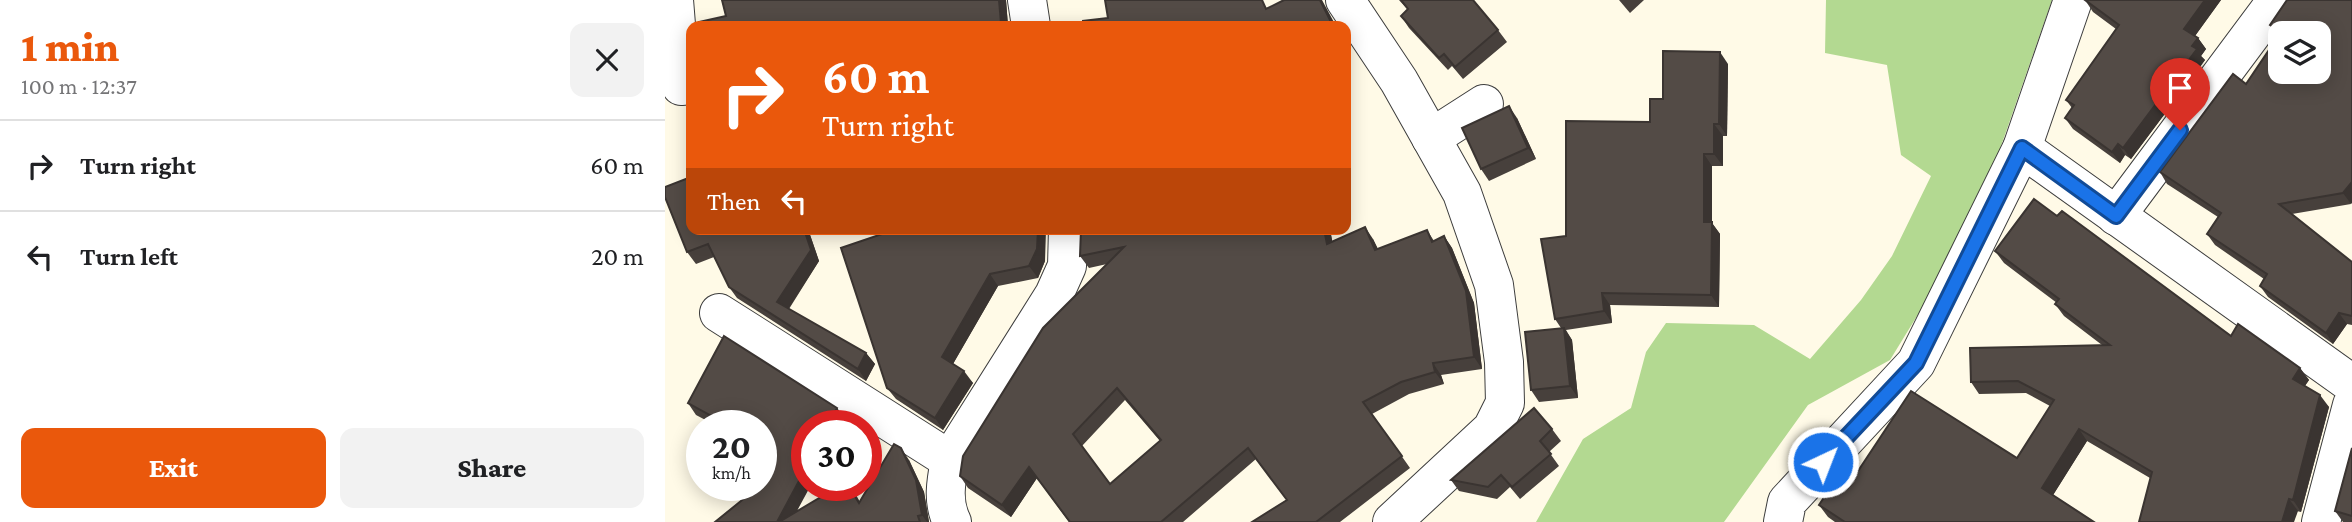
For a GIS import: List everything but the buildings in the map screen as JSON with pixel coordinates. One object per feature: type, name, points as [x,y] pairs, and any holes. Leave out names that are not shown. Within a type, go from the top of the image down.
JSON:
[{"type":"street","points":[[674,0],[681,86],[686,86]]},
{"type":"street","points":[[1027,0],[1030,21]]},
{"type":"street","points":[[1345,0],[1462,193],[1494,285],[1505,403],[1492,429],[1392,522]]},
{"type":"street","points":[[1783,522],[1787,502],[1916,363],[2022,148],[2073,0]]},
{"type":"street","points":[[2116,216],[2277,0]]},
{"type":"street","points":[[1431,138],[1484,104]]},
{"type":"street","points":[[2022,148],[2352,384]]},
{"type":"street","points":[[952,522],[948,514],[945,485],[950,460],[1054,295],[1067,266],[1068,235]]},
{"type":"street","points":[[719,313],[950,460]]},
{"type":"street","points":[[2321,522],[2352,405]]},
{"type":"green space","points":[[1826,0],[2052,0],[1993,169],[1933,290],[1890,360],[1808,405],[1724,522],[1536,522],[1583,439],[1631,408],[1646,352],[1666,323],[1754,325],[1810,359],[1861,300],[1892,256],[1931,176],[1901,155],[1887,65],[1825,53]]},
{"type":"route","points":[[1823,462],[1916,363],[2022,148],[2116,216],[2180,130]]}]
